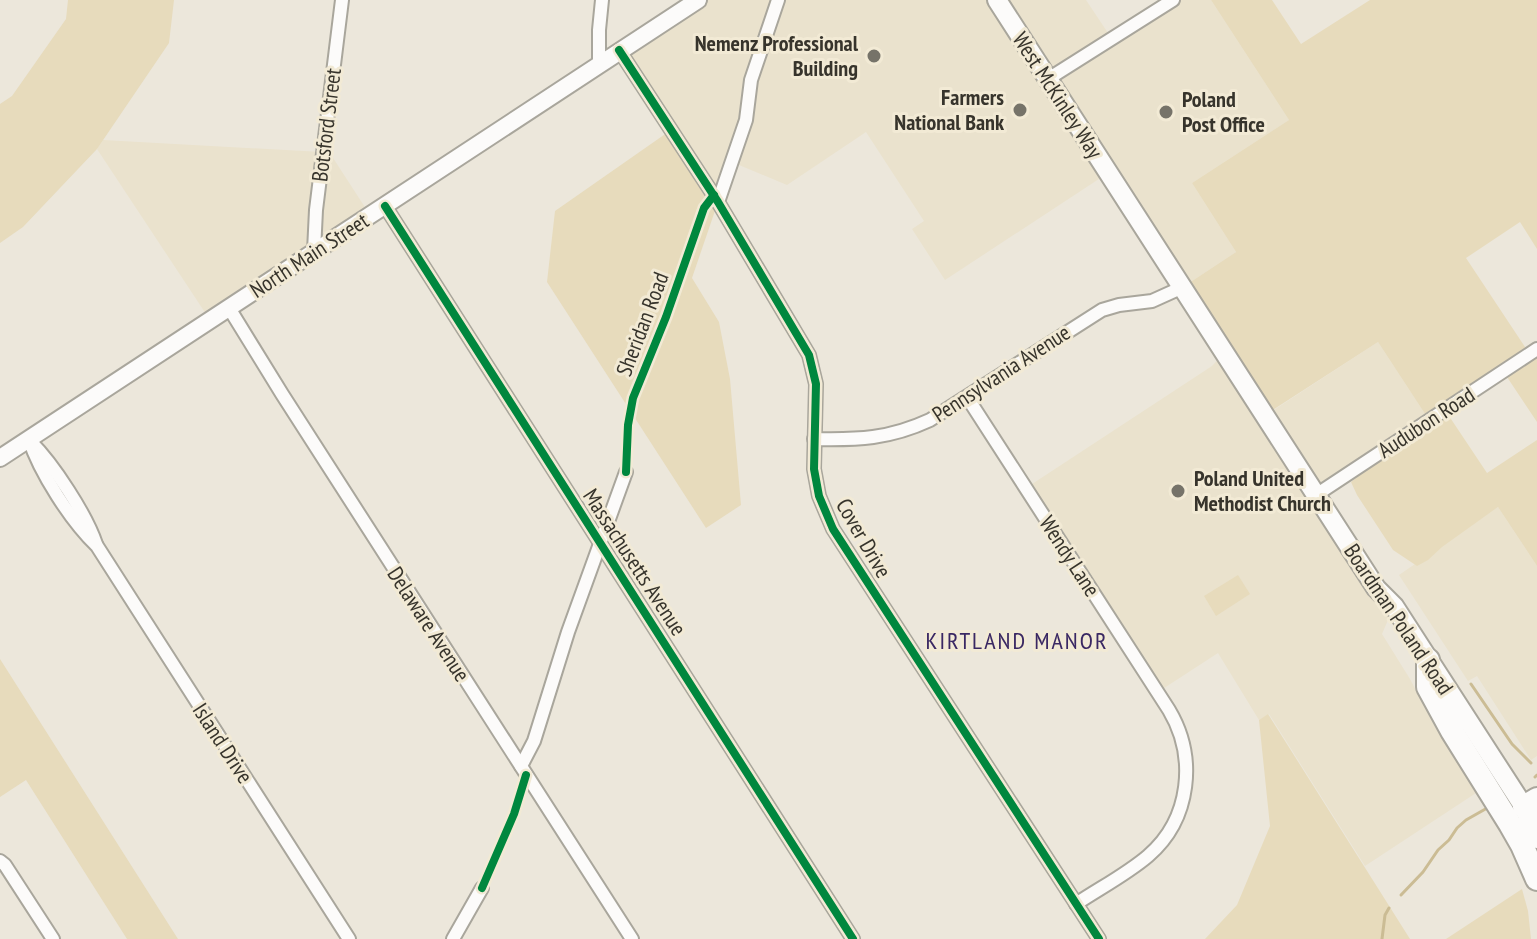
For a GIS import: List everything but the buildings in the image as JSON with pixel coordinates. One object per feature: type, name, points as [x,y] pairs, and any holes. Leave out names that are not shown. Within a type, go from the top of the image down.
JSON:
[{"type":"highway","points":[[1428,660],[1428,687],[1516,834],[1537,879]]},
{"type":"main road","name":"North Main Street","points":[[0,458],[698,0]]},
{"type":"main road","name":"West McKinley Way","points":[[997,0],[1119,189]]},
{"type":"main road","name":"Boardman Poland Road","points":[[1119,189],[1376,588],[1394,606],[1428,660],[1533,809],[1537,839]]},
{"type":"street","name":"Botsford Street","points":[[314,251],[316,210],[342,0]]},
{"type":"street","points":[[599,64],[602,0]]},
{"type":"street","points":[[718,202],[746,120],[751,80],[778,0]]},
{"type":"street","points":[[1048,79],[1173,0]]},
{"type":"street","name":"Cover Drive","points":[[619,50],[718,202],[809,355],[816,384],[816,483],[833,529],[1099,939]]},
{"type":"street","name":"Massachusetts Avenue","points":[[385,206],[853,939]]},
{"type":"street","name":"Pennsylvania Avenue","points":[[814,439],[856,440],[896,433],[930,420],[1102,310],[1152,301],[1183,287]]},
{"type":"street","name":"Delaware Avenue","points":[[229,308],[632,939]]},
{"type":"street","name":"Audubon Road","points":[[1316,495],[1537,349]]},
{"type":"street","name":"Wendy Lane","points":[[967,397],[1169,710],[1185,749],[1185,792],[1170,830],[1150,854],[1076,904]]},
{"type":"street","name":"Island Drive","points":[[29,439],[35,460],[81,531],[97,546],[349,939]]},
{"type":"street","points":[[521,766],[534,741],[573,619],[626,472]]},
{"type":"street","points":[[0,861],[53,939]]},
{"type":"street","points":[[453,939],[482,888]]},
{"type":"shaded area","points":[[68,0],[174,0],[169,43],[97,149],[23,227],[0,243],[0,104],[12,96],[66,19]]},
{"type":"shaded area","points":[[698,0],[1086,0],[1112,39],[1173,0],[1211,0],[1289,120],[1192,183],[1236,252],[1183,287],[1108,173],[945,280],[912,229],[924,221],[866,132],[787,185],[732,162],[718,202],[619,50]]},
{"type":"shaded area","points":[[1211,0],[1272,0],[1301,44],[1370,0],[1537,0],[1537,249],[1520,222],[1466,258],[1529,353],[1537,349],[1537,422],[1503,371],[1445,410],[1487,473],[1537,440],[1537,566],[1498,507],[1417,566],[1393,550],[1351,482],[1429,420],[1378,342],[1265,415],[1183,287],[1236,252],[1192,183],[1289,120]]},
{"type":"shaded area","points":[[671,130],[718,202],[692,278],[719,322],[730,379],[741,505],[706,528],[547,282],[555,211]]},
{"type":"shaded area","points":[[103,140],[322,152],[324,144],[370,215],[210,320],[97,149]]},
{"type":"shaded area","points":[[1378,342],[1429,420],[1316,495],[1394,606],[1382,634],[1476,793],[1365,866],[1269,714],[1259,720],[1218,653],[1158,692],[1026,488],[1212,366],[1225,352],[1266,415]]},
{"type":"shaded area","points":[[1498,507],[1537,566],[1537,756],[1531,760],[1477,676],[1468,681],[1399,575]]},
{"type":"shaded area","points":[[1238,575],[1250,594],[1216,616],[1204,596]]},
{"type":"shaded area","points":[[0,659],[178,939],[127,939],[26,780],[0,797]]},
{"type":"shaded area","points":[[1268,714],[1410,939],[1205,939],[1237,905],[1270,826],[1259,720]]},
{"type":"shaded area","points":[[1522,889],[1531,939],[1446,939]]},
{"type":"waterway","points":[[1471,684],[1512,744],[1531,763]]},
{"type":"waterway","points":[[1401,895],[1457,828],[1489,807]]},
{"type":"waterway","points":[[1382,939],[1389,908]]},
{"type":"cycle path","points":[[619,50],[718,202],[809,355],[816,384],[814,469],[819,496],[833,529],[1099,939]]},
{"type":"cycle path","name":"Sheridan Road","points":[[626,472],[628,425],[633,398],[666,317],[704,208],[714,195]]},
{"type":"cycle path","points":[[385,206],[853,939]]},
{"type":"cycle path","points":[[482,888],[514,814],[526,775]]},
{"type":"place","name":"Nemenz Professional Building","points":[[874,56]]},
{"type":"place","name":"Farmers National Bank","points":[[1020,110]]},
{"type":"place","name":"Poland Post Office","points":[[1166,112]]},
{"type":"place","name":"Poland United Methodist Church","points":[[1178,491]]},
{"type":"district","name":"KIRTLAND MANOR","points":[[1017,641]]}]
